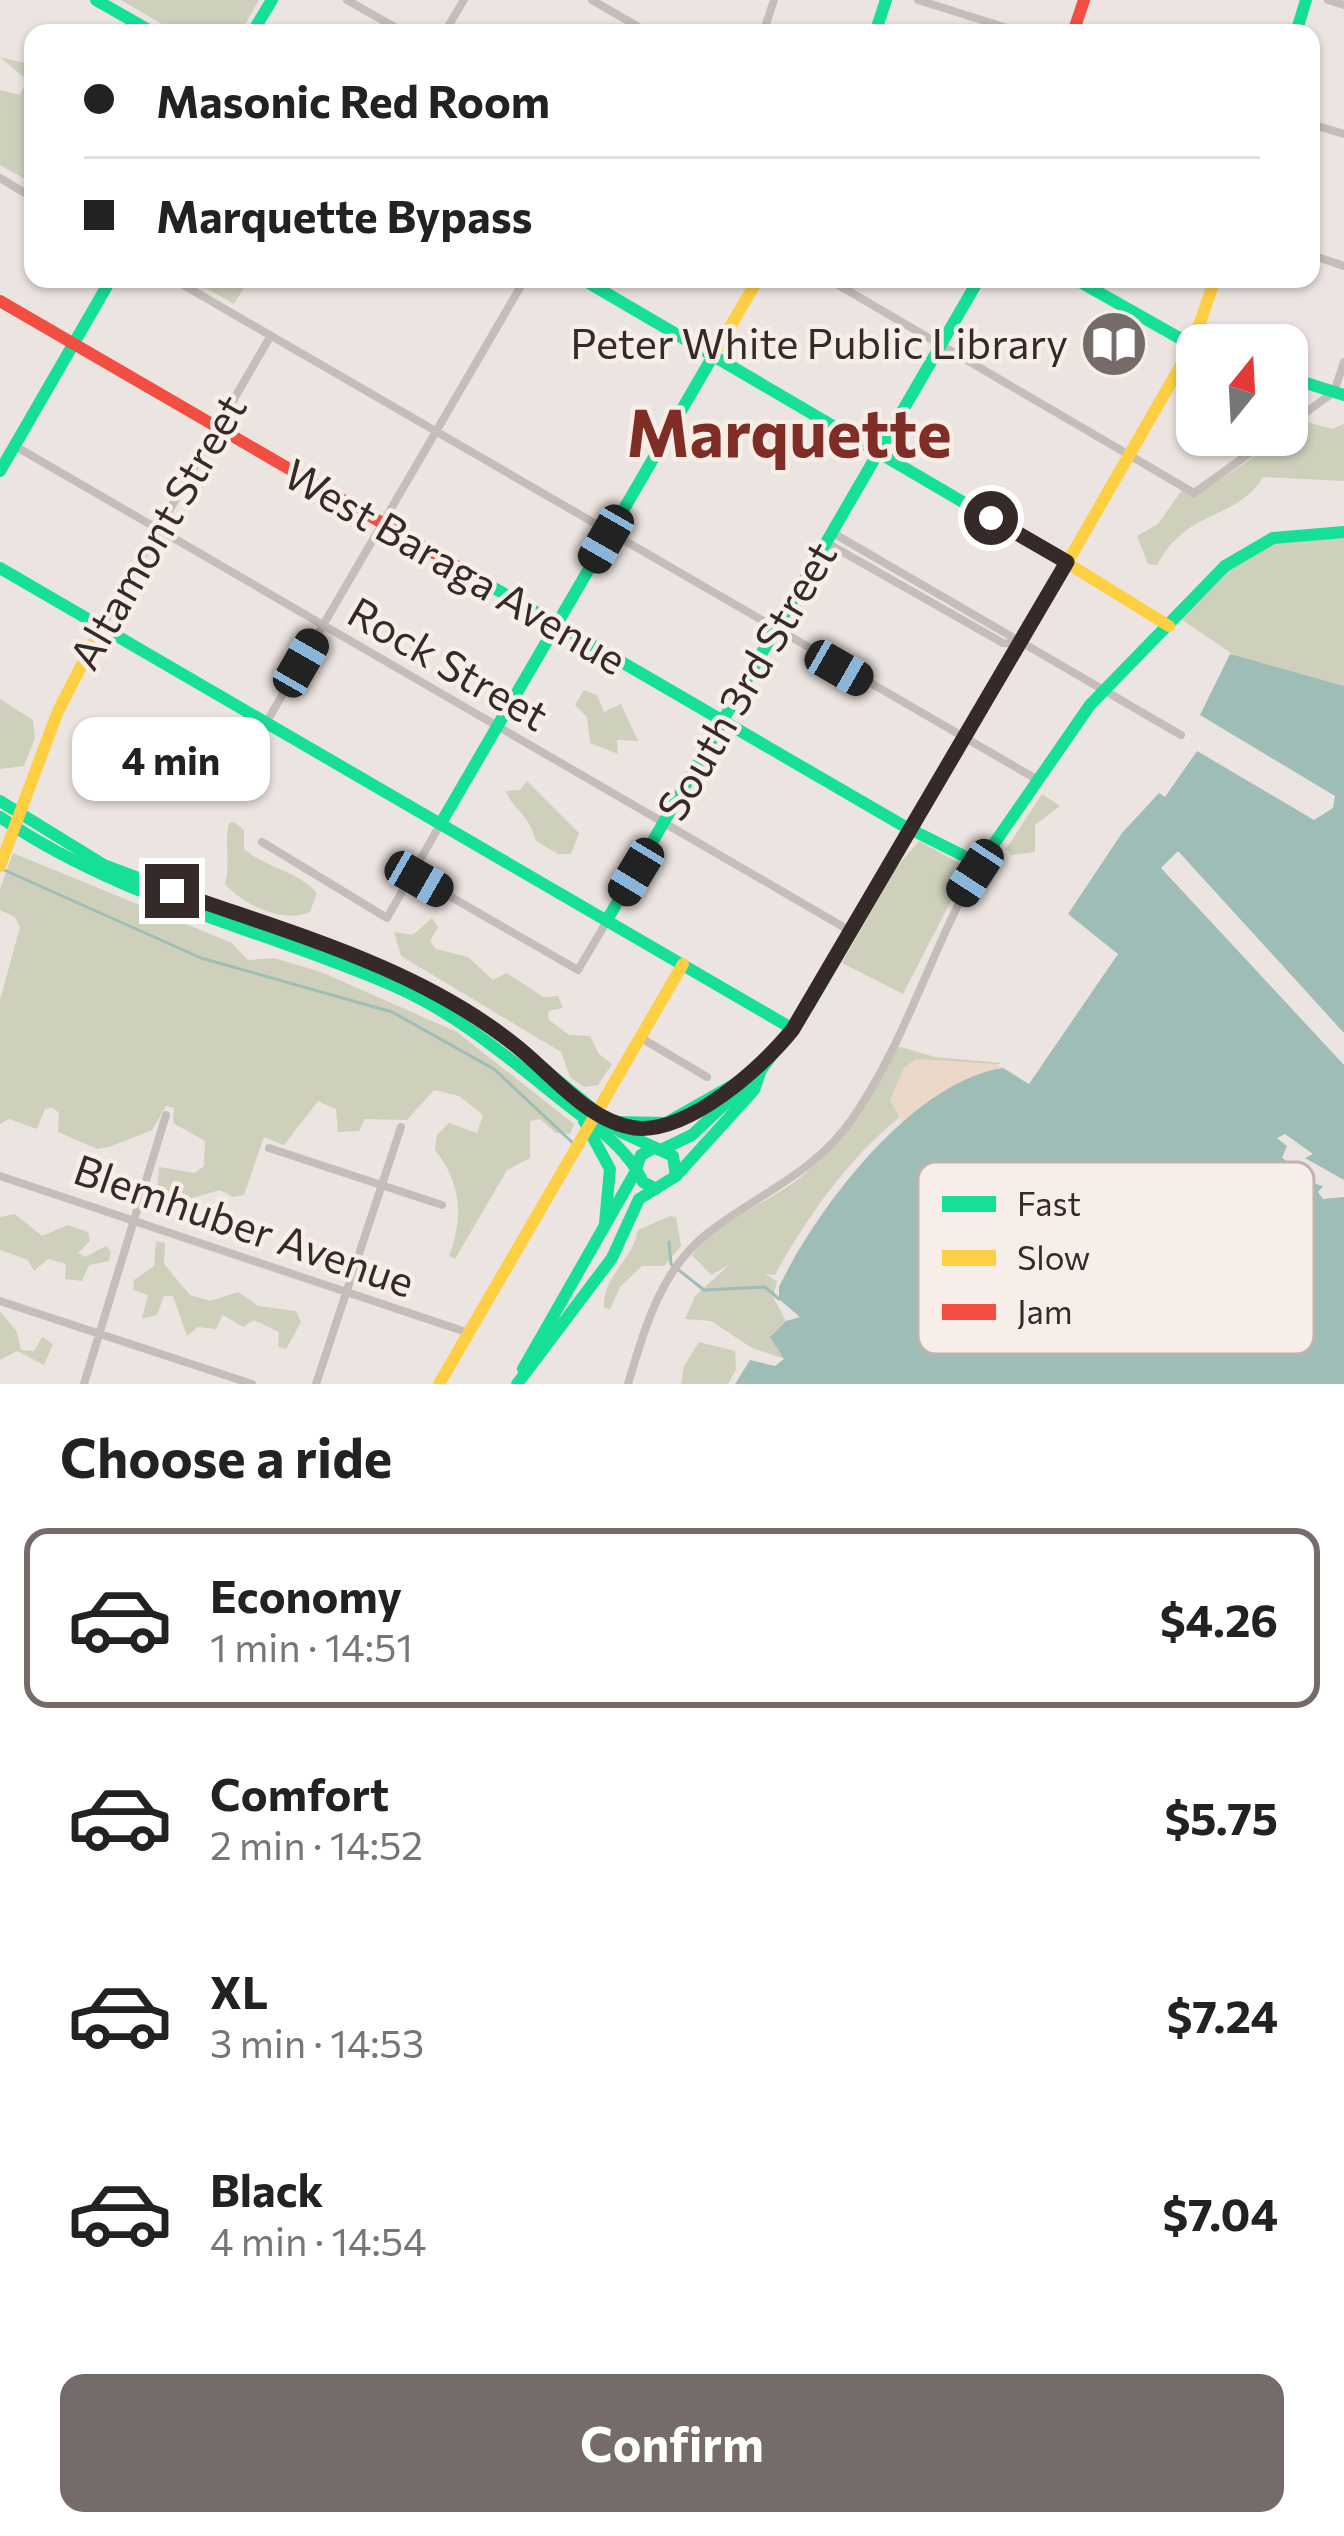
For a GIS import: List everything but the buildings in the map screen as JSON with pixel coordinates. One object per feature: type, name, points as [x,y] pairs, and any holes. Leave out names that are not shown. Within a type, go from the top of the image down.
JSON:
[{"type":"main road","points":[[96,0],[138,24]]},
{"type":"main road","points":[[0,471],[106,288]]},
{"type":"main road","points":[[597,288],[1169,626]]},
{"type":"main road","points":[[441,823],[753,288]]},
{"type":"main road","name":"South 3rd Street","points":[[607,920],[974,288]]},
{"type":"main road","points":[[1091,288],[1176,337]]},
{"type":"main road","points":[[1201,324],[1212,288]]},
{"type":"main road","name":"West Baraga Avenue","points":[[0,301],[723,722],[980,864]]},
{"type":"main road","points":[[518,1383],[612,1258],[635,1204],[676,1176],[754,1090],[761,1070],[793,1029],[852,932],[1176,377]]},
{"type":"main road","points":[[1308,384],[1339,394]]},
{"type":"main road","points":[[980,864],[1101,693],[1225,566],[1248,549],[1298,532],[1344,532]]},
{"type":"main road","points":[[0,568],[793,1029]]},
{"type":"main road","name":"Altamont Street","points":[[0,866],[58,711],[102,626]]},
{"type":"main road","points":[[0,801],[104,865],[422,985],[490,1025],[607,1120],[676,1160],[676,1176]]},
{"type":"main road","points":[[0,817],[60,858],[106,881],[421,1000],[482,1036],[613,1137],[656,1189]]},
{"type":"main road","points":[[439,1384],[683,964]]},
{"type":"main road","points":[[607,1120],[642,1128],[670,1124],[761,1070]]},
{"type":"main road","points":[[518,1383],[535,1341],[598,1243],[641,1155],[693,1138],[742,1080]]},
{"type":"main road","points":[[580,1115],[603,1148],[612,1174],[612,1204],[598,1243]]},
{"type":"street","points":[[347,0],[388,24]]},
{"type":"street","points":[[592,0],[633,24]]},
{"type":"street","points":[[918,0],[994,24]]},
{"type":"street","points":[[1328,0],[1344,5]]},
{"type":"street","points":[[187,288],[1039,781]]},
{"type":"street","points":[[266,723],[520,288]]},
{"type":"street","points":[[844,288],[1195,493],[1246,456]]},
{"type":"street","name":"Altamont Street","points":[[102,626],[270,337]]},
{"type":"street","points":[[1308,414],[1339,394],[1344,362]]},
{"type":"street","name":"Rock Street","points":[[15,446],[852,932]]},
{"type":"street","points":[[830,538],[1011,633],[1019,644],[1181,735]]},
{"type":"street","points":[[262,842],[387,918],[441,823]]},
{"type":"street","points":[[628,1384],[650,1312],[685,1257],[710,1231],[801,1174],[837,1140],[868,1093],[940,933],[980,864]]},
{"type":"street","name":"South 3rd Street","points":[[411,874],[578,970],[607,920]]},
{"type":"street","points":[[641,1038],[707,1078]]},
{"type":"street","points":[[84,1384],[166,1115]]},
{"type":"street","points":[[316,1384],[401,1127]]},
{"type":"street","points":[[269,1148],[442,1205]]},
{"type":"street","name":"Blemhuber Avenue","points":[[0,1176],[469,1334]]},
{"type":"street","points":[[0,1301],[252,1384]]},
{"type":"green space","points":[[121,0],[259,0],[245,24],[162,24]]},
{"type":"green space","points":[[0,57],[24,63],[24,77]]},
{"type":"green space","points":[[24,86],[24,178],[0,165],[0,90],[20,95]]},
{"type":"green space","points":[[206,288],[244,288],[234,304]]},
{"type":"green space","points":[[1308,422],[1332,429],[1344,424],[1344,481],[1263,477],[1240,501],[1183,533],[1157,565],[1148,564],[1137,536],[1158,524],[1182,490],[1196,495],[1255,456],[1308,456]]},
{"type":"green space","points":[[1344,532],[1344,686],[1235,656],[1178,617],[1217,576],[1250,552],[1288,539]]},
{"type":"green space","points":[[584,690],[597,695],[604,712],[621,704],[638,741],[617,740],[618,754],[590,743],[587,717],[575,705]]},
{"type":"green space","points":[[0,699],[33,720],[35,738],[24,766],[0,769]]},
{"type":"green space","points":[[527,781],[579,833],[571,854],[558,854],[536,841],[509,798],[506,791],[520,790]]},
{"type":"green space","points":[[1042,794],[1060,806],[1035,825],[1035,852],[1011,855],[1006,849]]},
{"type":"green space","points":[[229,823],[244,830],[244,849],[317,893],[310,912],[276,914],[242,899],[225,884]]},
{"type":"green space","points":[[919,841],[968,868],[903,994],[842,963],[895,869]]},
{"type":"green space","points":[[13,853],[232,943],[248,960],[274,958],[321,972],[457,1032],[574,1124],[570,1134],[556,1133],[540,1119],[530,1121],[530,1158],[507,1170],[455,1259],[449,1256],[457,1227],[457,1200],[450,1175],[435,1150],[437,1135],[449,1123],[477,1133],[483,1115],[459,1096],[434,1090],[407,1120],[365,1119],[359,1131],[338,1132],[336,1109],[318,1101],[284,1145],[264,1137],[244,1195],[233,1197],[220,1190],[181,1201],[157,1193],[159,1167],[195,1173],[204,1166],[205,1141],[173,1123],[174,1108],[166,1106],[152,1130],[97,1149],[58,1132],[59,1113],[53,1108],[45,1109],[37,1129],[9,1119],[0,1124],[0,1000],[20,927],[15,917],[0,910],[0,889]]},
{"type":"green space","points":[[432,918],[438,927],[430,941],[436,949],[468,957],[493,980],[507,973],[543,997],[558,996],[563,1008],[548,1011],[549,1020],[569,1035],[590,1036],[599,1054],[612,1064],[598,1085],[584,1087],[570,1077],[561,1052],[401,956],[394,932],[413,935]]},
{"type":"green space","points":[[894,1045],[935,1057],[1002,1063],[964,1077],[897,1119],[842,1175],[775,1275],[765,1274],[777,1281],[773,1297],[786,1321],[770,1337],[785,1359],[752,1348],[711,1321],[685,1319],[695,1296],[729,1265],[711,1275],[692,1255],[715,1232],[813,1167],[852,1117]]},
{"type":"green space","points":[[15,1214],[42,1236],[68,1225],[88,1232],[90,1241],[78,1253],[85,1257],[106,1246],[111,1252],[109,1261],[89,1265],[82,1281],[65,1279],[66,1264],[48,1259],[34,1271],[28,1260],[0,1250],[0,1217]]},
{"type":"green space","points":[[676,1217],[681,1246],[664,1266],[642,1266],[620,1287],[610,1309],[604,1308],[608,1287],[638,1230]]},
{"type":"green space","points":[[156,1241],[165,1243],[164,1264],[190,1295],[210,1301],[238,1292],[258,1306],[296,1311],[301,1322],[286,1349],[278,1347],[279,1332],[254,1320],[243,1327],[223,1315],[216,1329],[198,1327],[187,1336],[173,1296],[164,1296],[157,1315],[142,1319],[148,1295],[133,1290],[134,1280],[154,1266]]},
{"type":"green space","points":[[0,1311],[17,1332],[21,1350],[34,1351],[42,1337],[53,1344],[44,1365],[17,1351],[0,1360]]},
{"type":"green space","points":[[699,1342],[735,1351],[736,1370],[728,1384],[681,1384],[684,1366]]},
{"type":"sand","points":[[916,1059],[996,1064],[1013,1073],[926,1162],[918,1162],[918,1170],[800,1290],[785,1285],[790,1295],[812,1303],[785,1359],[770,1337],[786,1321],[800,1318],[779,1299],[779,1287],[834,1200],[904,1125],[890,1100],[904,1068]]},
{"type":"water","points":[[1230,654],[1344,686],[1344,1180],[1305,1158],[1313,1154],[1285,1134],[1277,1138],[1287,1146],[1282,1158],[1288,1162],[918,1162],[918,1354],[1314,1354],[1314,1184],[1323,1186],[1318,1192],[1323,1199],[1344,1197],[1344,1384],[735,1384],[750,1360],[775,1366],[784,1359],[770,1337],[786,1321],[800,1317],[779,1299],[779,1287],[817,1222],[870,1154],[934,1097],[968,1078],[1003,1068],[1029,1084],[1118,954],[1068,914],[1122,833],[1159,793],[1165,797],[1197,751],[1314,820],[1333,808],[1335,796],[1200,715]]},
{"type":"pier","points":[[1178,851],[1344,1033],[1344,1065],[1161,868]]},
{"type":"waterway","points":[[2,869],[201,958],[392,1012],[494,1069],[574,1144]]},
{"type":"waterway","points":[[669,1242],[671,1264],[704,1290],[765,1287],[779,1299]]},
{"type":"traffic: fast","points":[[96,0],[138,24]]},
{"type":"traffic: fast","points":[[257,24],[272,0]]},
{"type":"traffic: fast","points":[[878,24],[886,0]]},
{"type":"traffic: fast","points":[[1299,24],[1306,0]]},
{"type":"traffic: fast","points":[[0,471],[106,288]]},
{"type":"traffic: fast","points":[[597,288],[1067,563],[809,1005],[761,1070],[754,1090],[676,1176]]},
{"type":"traffic: fast","points":[[607,920],[974,288]]},
{"type":"traffic: fast","points":[[1091,288],[1176,336]]},
{"type":"traffic: fast","points":[[441,823],[713,356]]},
{"type":"traffic: fast","points":[[1308,384],[1344,395]]},
{"type":"traffic: fast","points":[[489,585],[902,825],[980,864],[1090,705],[1225,566],[1273,538],[1344,532]]},
{"type":"traffic: fast","points":[[0,568],[793,1029]]},
{"type":"traffic: fast","points":[[0,801],[104,865],[422,985],[490,1025],[621,1132],[673,1156],[676,1176],[639,1199],[612,1258],[517,1384]]},
{"type":"traffic: fast","points":[[0,817],[94,871],[418,997],[517,1065],[609,1138],[636,1169]]},
{"type":"traffic: fast","points":[[663,1149],[692,1135],[761,1070]]},
{"type":"traffic: fast","points":[[613,1122],[666,1123],[742,1080]]},
{"type":"traffic: fast","points":[[584,1121],[610,1169],[605,1223]]},
{"type":"traffic: fast","points":[[654,1148],[641,1155],[636,1169],[643,1182],[656,1189]]},
{"type":"traffic: fast","points":[[523,1369],[636,1171]]},
{"type":"traffic: slow","points":[[713,356],[753,288]]},
{"type":"traffic: slow","points":[[1169,626],[1067,563],[1192,346],[1212,288]]},
{"type":"traffic: slow","points":[[0,866],[58,711],[102,626]]},
{"type":"traffic: slow","points":[[439,1384],[683,964]]},
{"type":"traffic: jam","points":[[1076,24],[1084,0]]},
{"type":"traffic: jam","points":[[0,301],[489,585]]},
{"type":"place","name":"Peter White Public Library","points":[[1114,344]]},
{"type":"district","name":"Marquette","points":[[789,434]]},
{"type":"route","points":[[172,891],[422,985],[490,1025],[607,1120],[642,1128],[679,1120],[761,1070],[793,1029],[1067,562],[991,518]]}]
